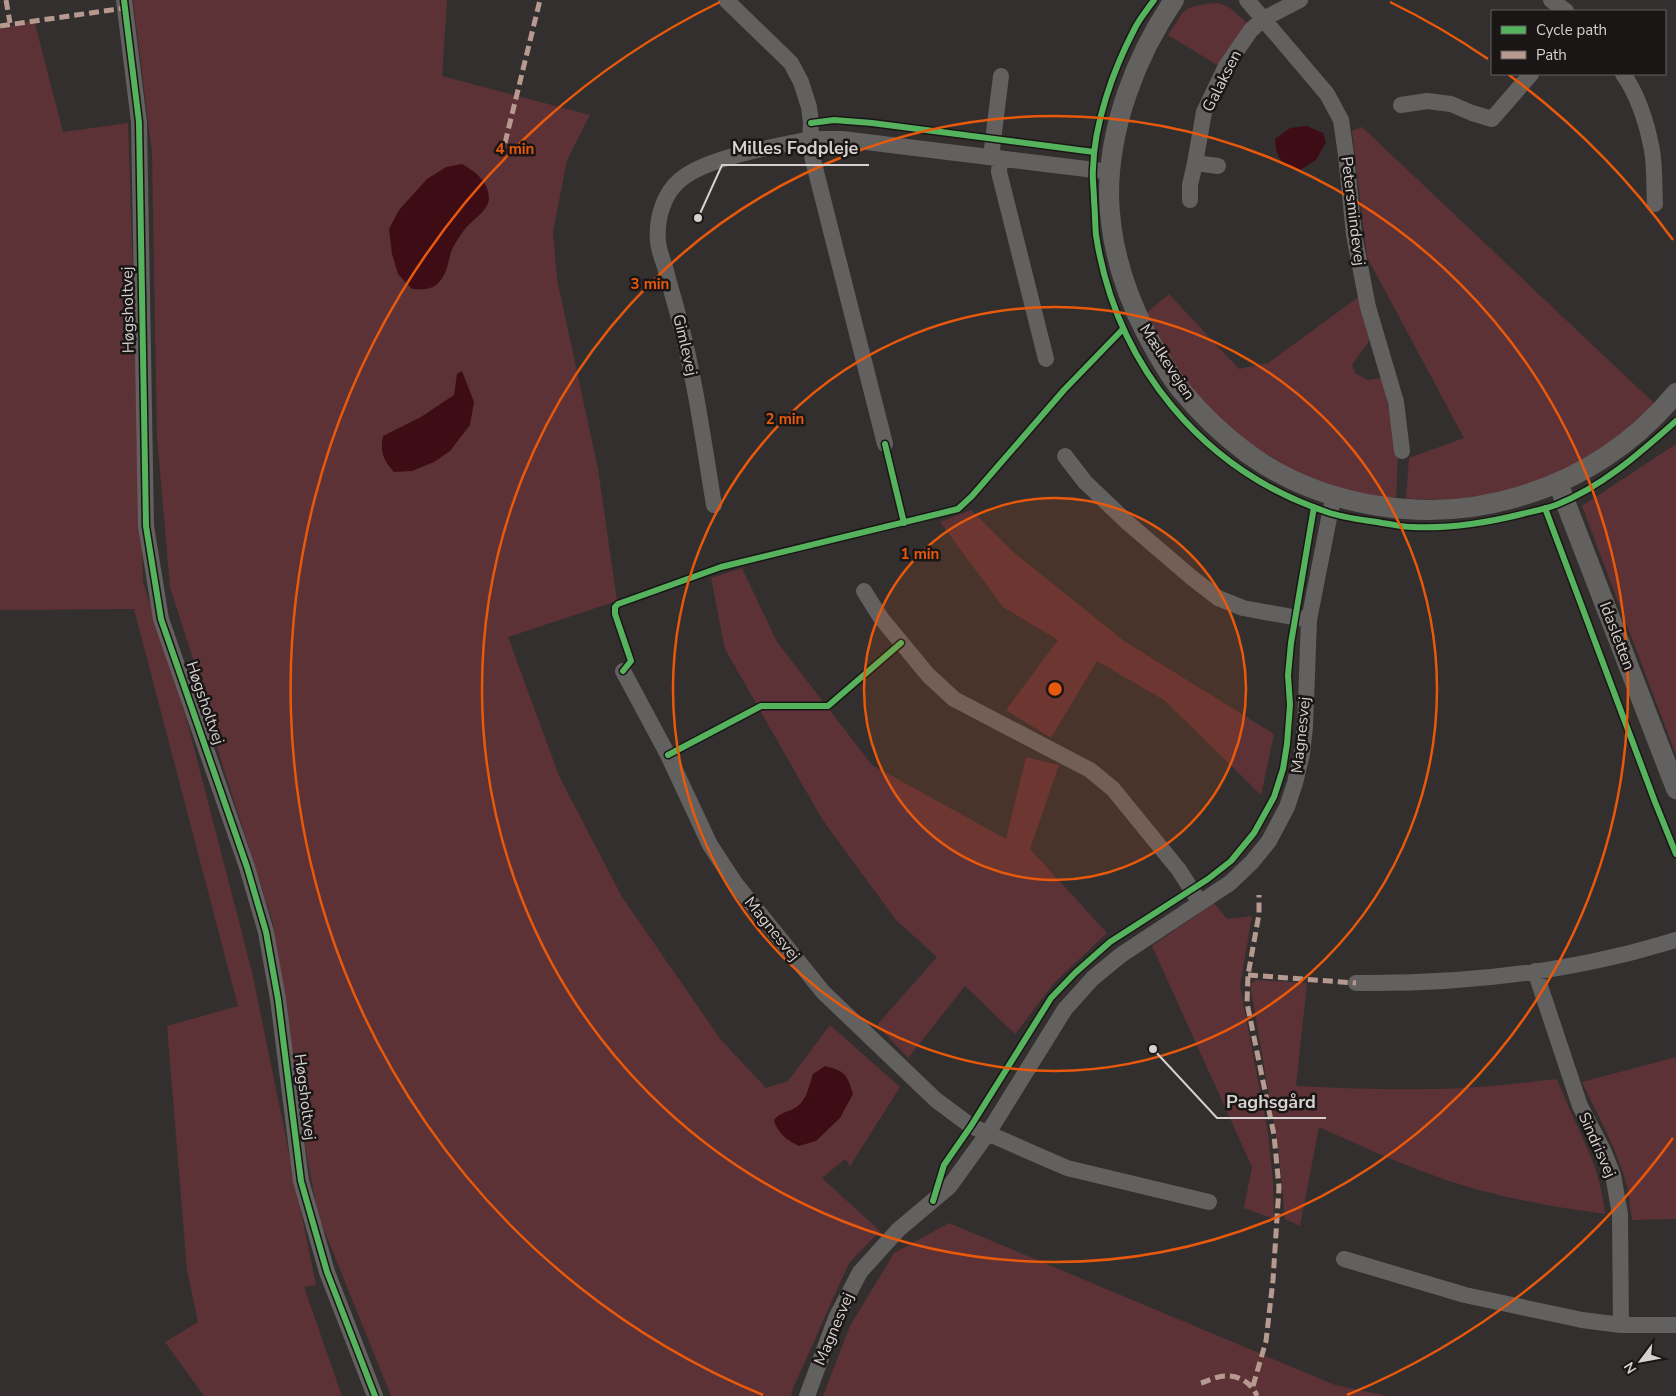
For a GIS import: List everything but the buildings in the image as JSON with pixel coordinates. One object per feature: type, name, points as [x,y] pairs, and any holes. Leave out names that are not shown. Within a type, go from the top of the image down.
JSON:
[{"type":"street","name":"Høgsholtvej","points":[[124,0],[139,122],[146,526],[162,619],[247,867],[266,932],[278,999],[301,1181],[327,1272],[375,1396]]},
{"type":"street","points":[[726,0],[790,63],[801,82],[809,107],[810,139],[814,166],[885,444]]},
{"type":"street","name":"Mælkevejen","points":[[1174,0],[1145,47],[1128,91],[1116,134],[1110,172],[1109,196],[1114,245],[1122,278],[1134,309],[1155,350],[1180,390],[1212,424],[1248,454],[1288,477],[1334,496],[1377,506],[1455,509],[1481,506],[1508,500],[1558,483],[1606,457],[1648,423],[1676,393]]},
{"type":"street","name":"Petersmindevej","points":[[1247,0],[1327,94],[1341,120],[1354,235],[1368,307],[1396,402],[1402,451]]},
{"type":"street","name":"Galaksen","points":[[1190,200],[1190,185],[1204,112],[1226,66],[1251,30],[1263,19],[1300,0]]},
{"type":"street","points":[[1550,0],[1565,10]]},
{"type":"street","points":[[1401,105],[1427,101],[1451,104],[1492,119],[1530,75]]},
{"type":"street","points":[[1624,75],[1628,80],[1644,119],[1652,151],[1655,204]]},
{"type":"street","points":[[1001,76],[996,158],[1046,359]]},
{"type":"street","name":"Gimlevej","points":[[714,505],[697,396],[681,326],[658,243],[659,218],[668,194],[679,181],[693,171],[712,163],[756,150],[810,139],[842,139],[1110,172]]},
{"type":"street","points":[[1195,163],[1218,166]]},
{"type":"street","points":[[1065,456],[1085,482],[1128,523],[1218,598],[1243,608],[1309,620]]},
{"type":"street","name":"Idasletten","points":[[1558,483],[1676,789]]},
{"type":"street","name":"Magnesvej","points":[[807,1396],[836,1318],[860,1272],[898,1230],[949,1187],[988,1133],[1065,1009],[1093,978],[1121,955],[1230,883],[1252,862],[1269,841],[1287,807],[1302,754],[1305,727],[1309,620],[1334,496]]},
{"type":"street","points":[[864,591],[886,625],[928,675],[954,699],[1090,770],[1113,789],[1179,870],[1200,903]]},
{"type":"street","name":"Magnesvej","points":[[623,671],[668,755],[710,845],[735,883],[823,992],[936,1100],[971,1126],[1067,1168],[1209,1202]]},
{"type":"street","points":[[1356,983],[1451,981],[1555,969],[1622,955],[1676,940]]},
{"type":"street","name":"Sindrisvej","points":[[1535,971],[1580,1106],[1603,1150],[1613,1175],[1620,1214],[1621,1325]]},
{"type":"street","points":[[1344,1258],[1465,1295],[1582,1320],[1621,1325],[1676,1326]]},
{"type":"shaded area","points":[[133,0],[447,0],[442,76],[590,115],[567,160],[553,231],[557,279],[598,469],[617,601],[508,637],[559,776],[622,897],[721,1040],[766,1088],[788,1081],[830,1025],[900,1087],[850,1166],[845,1159],[822,1178],[880,1231],[849,1263],[791,1396],[391,1396],[318,1215],[301,1125],[273,923],[214,738],[202,687],[170,587],[157,436],[152,152]]},
{"type":"shaded area","points":[[1219,3],[1230,8],[1248,24],[1217,65],[1168,35],[1187,9],[1200,5]]},
{"type":"shaded area","points":[[34,20],[63,132],[128,123],[143,582],[186,717],[252,972],[316,1285],[304,1287],[342,1396],[204,1396],[165,1342],[198,1322],[187,1270],[167,1026],[238,1006],[134,609],[0,610],[0,29]]},
{"type":"shaded area","points":[[1307,126],[1323,133],[1326,142],[1316,160],[1300,170],[1288,165],[1278,156],[1275,139],[1290,128]]},
{"type":"shaded area","points":[[1362,127],[1655,404],[1612,442],[1590,457],[1566,470],[1540,480],[1514,489],[1459,499],[1432,500],[1406,498],[1409,458],[1464,438],[1367,257],[1352,131]]},
{"type":"shaded area","points":[[462,164],[477,174],[487,187],[488,203],[457,240],[451,252],[446,271],[440,281],[431,288],[412,289],[398,274],[392,254],[389,229],[399,210],[427,179],[446,167]]},
{"type":"shaded area","points":[[1169,294],[1239,369],[1268,363],[1360,296],[1371,338],[1352,365],[1355,373],[1368,380],[1382,378],[1398,452],[1396,499],[1363,494],[1331,486],[1290,468],[1243,440],[1185,385],[1145,314]]},
{"type":"shaded area","points":[[462,371],[474,402],[470,425],[450,451],[434,462],[412,471],[394,472],[383,456],[383,436],[421,417],[454,395],[457,374]]},
{"type":"shaded area","points":[[1676,444],[1676,755],[1582,506]]},
{"type":"shaded area","points":[[971,510],[1012,551],[1124,641],[1274,734],[1261,795],[1164,700],[1097,661],[1051,738],[1006,710],[1058,640],[1003,607],[940,522]]},
{"type":"shaded area","points":[[742,568],[777,642],[872,765],[1006,839],[1026,757],[1059,765],[1030,849],[1107,933],[1054,983],[1015,1034],[965,986],[908,1058],[877,1025],[937,957],[896,920],[822,819],[725,649],[711,578]]},
{"type":"shaded area","points":[[1214,903],[1227,919],[1252,916],[1240,986],[1268,1133],[1273,1182],[1274,1219],[1244,1208],[1252,1167],[1152,946]]},
{"type":"shaded area","points":[[1256,980],[1307,983],[1296,1086],[1443,1089],[1557,1079],[1594,1165],[1601,1189],[1605,1214],[1519,1200],[1456,1183],[1405,1165],[1319,1127],[1300,1226],[1285,1219],[1279,1154],[1250,984]]},
{"type":"shaded area","points":[[1676,1057],[1676,1219],[1632,1220],[1628,1190],[1623,1172],[1607,1133],[1582,1082]]},
{"type":"shaded area","points":[[825,1066],[844,1074],[853,1094],[840,1118],[816,1141],[799,1146],[784,1136],[775,1125],[774,1120],[779,1115],[800,1104],[806,1095],[813,1074]]},
{"type":"shaded area","points":[[949,1223],[1335,1385],[1388,1396],[823,1396],[850,1326],[894,1253]]},
{"type":"marked path","points":[[6,0],[10,23]]},
{"type":"marked path","points":[[505,143],[540,0]]},
{"type":"marked path","points":[[0,26],[125,8]]},
{"type":"marked path","points":[[1253,1386],[1266,1341],[1273,1280],[1279,1187],[1274,1135],[1247,1003],[1248,975],[1259,914],[1259,895]]},
{"type":"marked path","points":[[1248,975],[1356,983]]},
{"type":"marked path","points":[[1201,1383],[1222,1376],[1240,1378],[1252,1387],[1257,1396]]},
{"type":"cycle path","points":[[124,0],[139,122],[146,526],[161,619],[247,867],[266,932],[278,999],[301,1181],[327,1272],[375,1396]]},
{"type":"cycle path","points":[[1154,0],[1138,22],[1126,46],[1112,80],[1101,116],[1094,152],[1093,173],[1096,235],[1107,283],[1123,327],[1145,369],[1172,406],[1204,440],[1241,469],[1282,493],[1327,512],[1404,527],[1440,527],[1481,523],[1552,506],[1573,498],[1620,468],[1676,421]]},
{"type":"cycle path","points":[[811,123],[834,120],[872,123],[1094,152]]},
{"type":"cycle path","points":[[623,671],[631,661],[615,614],[615,607],[618,604],[721,567],[958,509],[972,496],[1064,390],[1123,329]]},
{"type":"cycle path","points":[[885,444],[904,523]]},
{"type":"cycle path","points":[[933,1201],[944,1165],[971,1126],[1051,998],[1075,973],[1110,942],[1208,879],[1231,861],[1254,833],[1274,797],[1283,769],[1287,744],[1290,705],[1288,675],[1291,643],[1314,507]]},
{"type":"cycle path","points":[[1545,508],[1676,854]]},
{"type":"cycle path","points":[[668,755],[761,706],[828,706],[901,643]]},
{"type":"place","name":"Milles Fodpleje","points":[[698,218]]},
{"type":"place","name":"Paghsgård","points":[[1153,1049]]}]
